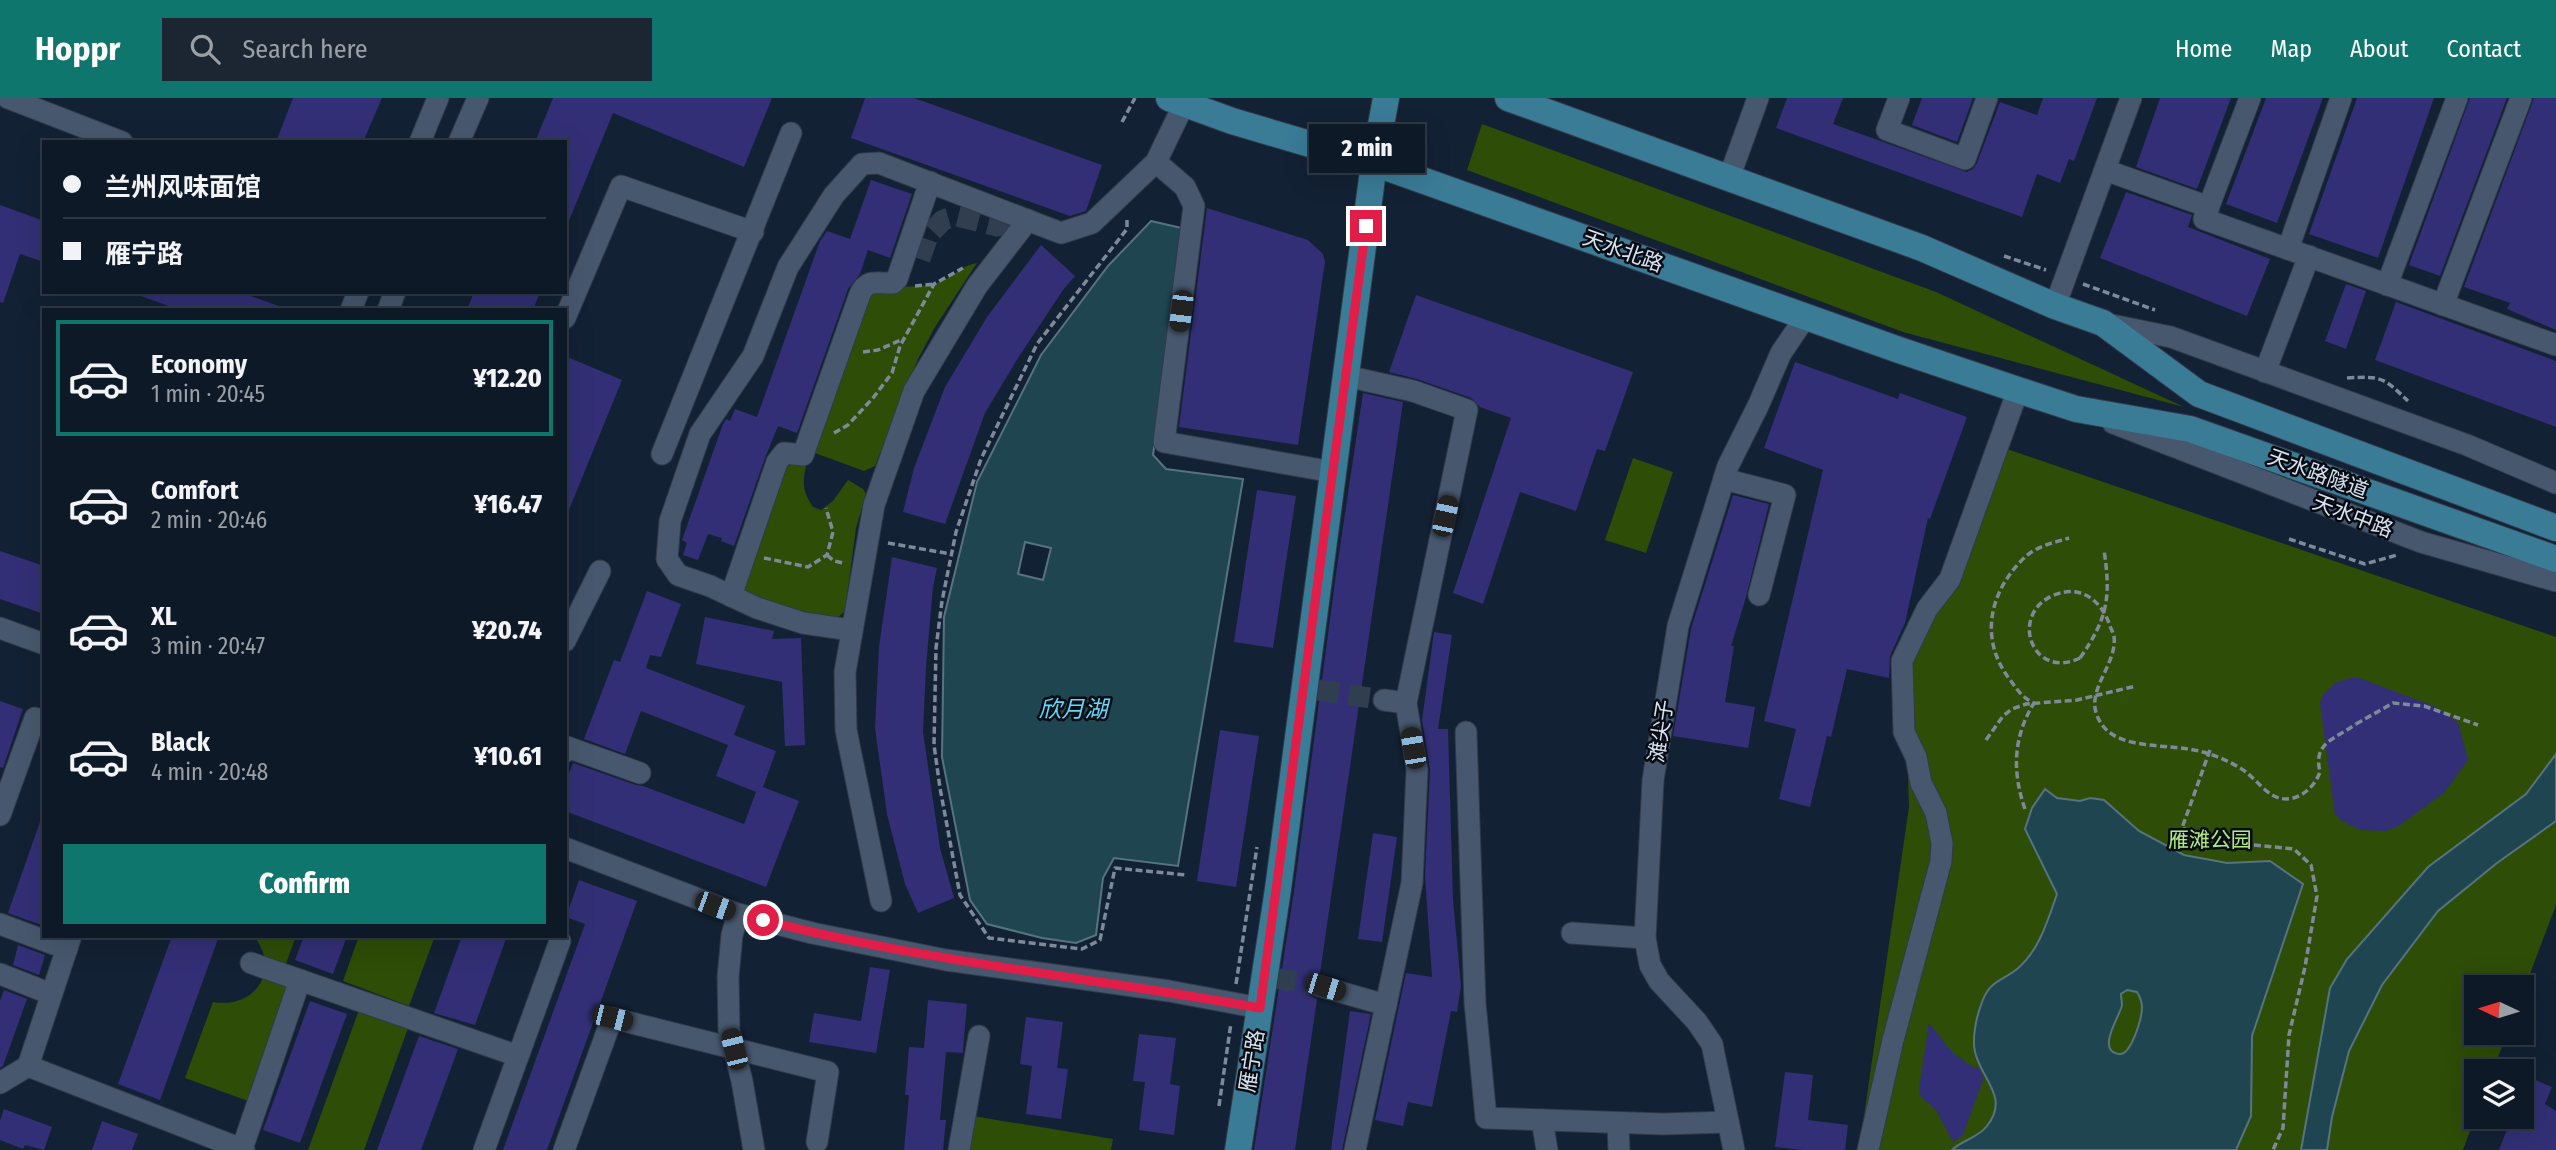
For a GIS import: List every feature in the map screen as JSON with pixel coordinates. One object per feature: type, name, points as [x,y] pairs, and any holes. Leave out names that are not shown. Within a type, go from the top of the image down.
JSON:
[{"type":"main road","name":"雁宁路","points":[[1238,1150],[1260,1008],[1270,977],[1311,689],[1346,376],[1374,163],[1386,98]]},
{"type":"main road","points":[[1508,98],[1922,248],[2055,306],[2103,323]]},
{"type":"main road","name":"天水北路","points":[[1176,101],[1232,121],[1374,163],[2076,409]]},
{"type":"main road","name":"天水路隧道","points":[[2103,323],[2199,394],[2556,528]]},
{"type":"main road","name":"天水路隧道","points":[[2076,409],[2190,429],[2556,559]]},
{"type":"street","points":[[8,98],[38,103],[118,140]]},
{"type":"street","points":[[421,140],[438,98]]},
{"type":"street","points":[[460,140],[478,98]]},
{"type":"street","points":[[1729,178],[1758,98]]},
{"type":"street","points":[[1899,98],[1887,130],[1965,159],[1987,98]]},
{"type":"street","points":[[2055,306],[2131,98]]},
{"type":"street","points":[[2250,98],[2204,219],[2556,345]]},
{"type":"street","points":[[2288,249],[2341,98]]},
{"type":"street","points":[[2387,285],[2457,98]]},
{"type":"street","points":[[2443,305],[2521,98]]},
{"type":"street","points":[[851,630],[803,623],[757,608],[678,575],[667,559],[670,521],[700,434],[753,356],[788,267],[834,195],[862,164],[879,163],[1061,233],[1092,223],[1156,162],[1176,101]]},
{"type":"street","points":[[662,454],[790,134]]},
{"type":"street","points":[[1156,162],[1185,187],[1194,206],[1164,442],[1334,472]]},
{"type":"street","points":[[2105,170],[2209,207]]},
{"type":"street","points":[[731,596],[777,461],[784,453],[803,455],[863,286],[869,282],[893,283],[897,279],[930,182]]},
{"type":"street","points":[[567,313],[621,186],[752,232]]},
{"type":"street","points":[[881,901],[846,730],[845,671],[874,505],[914,391],[976,286],[1028,220]]},
{"type":"street","points":[[2265,372],[2309,256]]},
{"type":"street","name":"滩尖子","points":[[1734,1150],[1712,1044],[1697,1022],[1659,981],[1650,965],[1645,938],[1653,780],[1678,626],[1728,466],[1781,353],[1806,316]]},
{"type":"street","points":[[2103,323],[2171,337],[2467,445],[2556,483]]},
{"type":"street","points":[[1346,376],[1413,391],[1467,410],[1395,701],[1417,770],[1412,883],[1355,1150]]},
{"type":"street","points":[[1868,1150],[1893,1040],[1941,861],[1942,843],[1936,813],[1921,783],[1916,757],[1904,732],[1902,661],[1927,610],[1950,579],[2018,390]]},
{"type":"street","name":"天水中路","points":[[2076,409],[2421,542],[2556,581]]},
{"type":"street","points":[[1724,479],[1785,495],[1759,594]]},
{"type":"street","points":[[567,637],[600,571]]},
{"type":"street","points":[[0,628],[42,643]]},
{"type":"street","points":[[0,814],[35,718]]},
{"type":"street","points":[[1466,732],[1475,1003],[1486,1118],[1663,1124],[1728,1122]]},
{"type":"street","points":[[567,747],[640,773]]},
{"type":"street","points":[[567,849],[738,914],[812,933],[946,960],[1169,991],[1260,1008]]},
{"type":"street","points":[[738,914],[732,935],[728,977],[729,1030],[754,1150]]},
{"type":"street","points":[[0,924],[42,936]]},
{"type":"street","points":[[1572,933],[1645,938]]},
{"type":"street","points":[[0,1083],[28,1066],[69,943],[51,938]]},
{"type":"street","points":[[484,1150],[560,941]]},
{"type":"street","points":[[251,963],[518,1056]]},
{"type":"street","points":[[0,974],[51,994]]},
{"type":"street","points":[[28,1066],[243,1149],[300,980]]},
{"type":"street","points":[[1319,986],[1386,1005]]},
{"type":"street","points":[[564,1150],[612,1018],[828,1072],[817,1142]]},
{"type":"street","points":[[959,1150],[979,1036]]},
{"type":"street","points":[[1542,1120],[1547,1150]]},
{"type":"street","points":[[1618,1123],[1619,1150]]},
{"type":"path","points":[[1122,122],[1135,98]]},
{"type":"path","points":[[1127,229],[1037,344],[981,459],[956,532],[942,601],[936,648],[934,745],[960,895],[989,938],[1082,949],[1100,940],[1115,867],[1186,875]]},
{"type":"path","points":[[811,433],[837,432],[848,425],[873,398],[892,373],[903,339],[934,284],[968,264],[995,262]]},
{"type":"path","points":[[841,349],[878,350],[903,339]]},
{"type":"path","points":[[2338,379],[2375,377],[2387,381],[2413,405]]},
{"type":"path","points":[[745,554],[808,568],[827,555],[833,532],[826,508]]},
{"type":"path","points":[[2034,703],[2024,698],[2002,670],[1991,640],[1991,615],[1997,596],[2008,577],[2025,558],[2039,547],[2069,538]]},
{"type":"path","points":[[867,539],[951,554]]},
{"type":"path","points":[[2289,539],[2365,564]]},
{"type":"path","points":[[2104,550],[2108,601],[2096,635],[2080,658],[2072,662],[2053,662],[2038,653],[2029,637],[2031,619],[2043,601],[2054,595],[2068,592],[2086,594],[2102,606],[2107,616],[2114,636],[2109,664],[2099,679],[2094,701],[2099,720],[2110,733],[2137,744],[2178,746],[2207,752],[2245,771],[2274,796],[2282,798],[2298,797],[2312,788],[2320,772],[2317,759],[2321,747],[2393,703],[2424,706],[2477,725]]},
{"type":"path","points":[[1986,740],[1997,723],[2012,709],[2034,703],[2077,700],[2136,686]]},
{"type":"path","points":[[2025,808],[2017,785],[2017,740],[2034,703]]},
{"type":"path","points":[[2210,750],[2182,828],[2215,841],[2294,849],[2311,865],[2317,896],[2290,1035],[2283,1128],[2273,1150]]},
{"type":"green space","points":[[1482,124],[1936,292],[2184,407],[1903,332],[1467,170]]},
{"type":"green space","points":[[977,263],[935,327],[918,359],[875,466],[864,471],[815,453],[811,449],[869,288],[895,293],[899,287],[941,282],[964,267]]},
{"type":"green space","name":"雁滩公园","points":[[2004,448],[2556,637],[2556,905],[2530,975],[2464,975],[2464,1045],[2503,1045],[2497,1059],[2464,1059],[2464,1129],[2471,1129],[2463,1150],[1859,1150],[1909,807],[1905,683]]},
{"type":"green space","points":[[1633,458],[1673,472],[1646,553],[1605,540]]},
{"type":"green space","points":[[789,462],[806,466],[804,488],[813,507],[821,510],[833,501],[848,480],[863,489],[866,494],[856,528],[845,611],[834,621],[741,591],[783,466]]},
{"type":"green space","points":[[255,938],[295,938],[279,983],[289,988],[248,1101],[185,1078],[213,1002],[241,1000],[259,985],[265,962],[262,949]]},
{"type":"green space","points":[[358,938],[434,938],[409,1006],[343,981]]},
{"type":"green space","points":[[359,1010],[408,1028],[364,1150],[308,1150]]},
{"type":"green space","points":[[967,1115],[1113,1139],[1111,1150],[961,1150]]},
{"type":"water","name":"欣月湖","points":[[1151,221],[1186,229],[1153,455],[1166,469],[1243,479],[1178,866],[1114,858],[1103,878],[1096,935],[1076,943],[1042,938],[987,924],[970,900],[942,757],[944,617],[977,482],[1041,355],[1108,266]],"holes":[[[1025,542],[1051,548],[1043,580],[1018,574]]]},
{"type":"water","points":[[2556,754],[2556,821],[2497,863],[2438,911],[2382,985],[2349,1051],[2332,1117],[2327,1150],[2301,1150],[2330,988],[2347,959],[2428,867],[2526,794]]},
{"type":"water","points":[[2045,789],[2057,798],[2104,800],[2139,831],[2184,855],[2227,863],[2270,861],[2303,884],[2252,1036],[2251,1116],[2236,1150],[1952,1150],[1987,1126],[1996,1106],[1992,1088],[1978,1062],[1974,1047],[1976,1022],[1984,997],[1996,982],[2025,962],[2042,934],[2057,894],[2025,829],[2032,808]],"holes":[[[2127,990],[2137,992],[2142,1007],[2138,1027],[2128,1049],[2119,1054],[2112,1051],[2109,1040],[2122,1005],[2121,994]]]},
{"type":"building","points":[[293,98],[382,98],[364,140],[277,140]]},
{"type":"building","points":[[553,98],[772,98],[744,167],[613,113],[567,226],[567,140],[536,140]]},
{"type":"building","points":[[865,98],[914,98],[1102,165],[1086,211],[1070,216],[851,138]]},
{"type":"building","points":[[1787,98],[1843,98],[1833,124],[1967,172],[1977,163],[2000,102],[2037,115],[2043,98],[2097,98],[2074,161],[2069,159],[2060,183],[2037,174],[2022,217],[1776,128]]},
{"type":"building","points":[[1922,98],[1973,98],[1957,142],[1912,125]]},
{"type":"building","points":[[2160,98],[2231,98],[2197,189],[2136,167]]},
{"type":"building","points":[[2266,98],[2323,98],[2277,223],[2226,204]]},
{"type":"building","points":[[2357,98],[2434,98],[2378,258],[2309,234]]},
{"type":"building","points":[[2470,98],[2507,98],[2440,276],[2409,265]]},
{"type":"building","points":[[2534,98],[2556,98],[2556,330],[2507,309],[2510,303],[2464,287]]},
{"type":"building","points":[[871,180],[912,194],[890,258],[868,250],[860,274],[848,289],[797,433],[778,426],[734,546],[721,541],[722,538],[708,534],[698,560],[683,555],[687,543],[682,540],[723,424],[726,419],[730,421],[735,409],[757,417],[820,241],[827,231],[850,239]]},
{"type":"building","points":[[2126,192],[2192,215],[2188,227],[2270,259],[2247,316],[2100,258]]},
{"type":"building","points":[[0,205],[42,220],[42,261],[20,254],[3,303],[0,302]]},
{"type":"building","points":[[1207,208],[1308,240],[1323,254],[1325,262],[1298,445],[1179,427]]},
{"type":"building","points":[[1041,245],[1075,276],[1018,358],[985,413],[945,524],[903,512],[914,468],[945,387],[987,317]]},
{"type":"building","points":[[2346,284],[2366,291],[2346,349],[2325,341]]},
{"type":"building","points":[[245,294],[282,308],[174,308],[138,295]]},
{"type":"building","points":[[473,294],[539,294],[534,308],[468,308]]},
{"type":"building","points":[[1416,295],[1633,372],[1605,451],[1597,449],[1576,511],[1520,492],[1483,604],[1453,593],[1511,418],[1480,407],[1471,398],[1389,372]]},
{"type":"building","points":[[2396,302],[2556,361],[2556,427],[2375,360]]},
{"type":"building","points":[[567,357],[622,380],[567,515]]},
{"type":"building","points":[[1795,362],[1898,399],[1900,393],[1967,417],[1930,519],[1928,518],[1905,623],[1890,656],[1889,678],[1847,669],[1831,737],[1827,736],[1810,807],[1779,799],[1796,729],[1764,721],[1823,470],[1764,448]]},
{"type":"building","points":[[1363,393],[1403,402],[1320,973],[1310,976],[1306,983],[1309,995],[1317,999],[1295,1150],[1254,1150],[1294,891]]},
{"type":"building","points":[[1257,490],[1296,496],[1273,648],[1234,642]]},
{"type":"building","points":[[1733,495],[1769,504],[1731,646],[1734,646],[1725,702],[1755,707],[1748,748],[1673,736],[1691,629]]},
{"type":"building","points":[[0,551],[42,565],[42,613],[0,599]]},
{"type":"building","points":[[892,557],[937,568],[926,667],[923,732],[940,848],[954,898],[918,913],[905,884],[887,814],[875,728],[879,647]]},
{"type":"building","points":[[647,591],[681,604],[661,657],[650,655],[646,668],[745,706],[734,735],[776,751],[763,787],[799,801],[766,887],[567,812],[567,779],[573,763],[744,824],[756,792],[716,776],[728,745],[641,711],[625,754],[584,739],[614,660],[620,662]]},
{"type":"building","points":[[705,617],[774,631],[772,639],[801,638],[805,745],[785,746],[782,682],[696,664]]},
{"type":"building","points":[[1434,632],[1452,635],[1438,729],[1448,729],[1453,900],[1461,986],[1457,1012],[1451,1011],[1432,1107],[1408,1102],[1403,1126],[1375,1120],[1406,973],[1432,977],[1425,876],[1430,770],[1422,720]]},
{"type":"building","points":[[2359,678],[2436,707],[2458,722],[2468,760],[2444,793],[2397,827],[2385,831],[2360,830],[2335,815],[2320,703],[2323,695],[2335,683]]},
{"type":"building","points":[[0,701],[23,709],[3,768],[0,767]]},
{"type":"building","points":[[1220,730],[1259,736],[1236,887],[1197,881]]},
{"type":"building","points":[[41,819],[42,819],[42,925],[8,913]]},
{"type":"building","points":[[1373,833],[1397,837],[1382,942],[1358,939]]},
{"type":"building","points":[[579,880],[637,901],[547,1150],[503,1150],[585,924],[567,917]]},
{"type":"building","points":[[171,938],[218,938],[160,1100],[118,1084]]},
{"type":"building","points":[[303,938],[346,938],[333,974],[295,960]]},
{"type":"building","points":[[461,938],[506,938],[475,1025],[434,1013]]},
{"type":"building","points":[[18,945],[45,955],[39,975],[13,965]]},
{"type":"building","points":[[870,967],[890,970],[876,1053],[809,1042],[814,1013],[861,1021]]},
{"type":"building","points":[[4,990],[27,999],[0,1068],[0,1001]]},
{"type":"building","points":[[928,1000],[967,1004],[963,1053],[946,1052],[940,1120],[946,1120],[943,1150],[904,1150],[909,1095],[905,1095],[909,1047],[924,1048]]},
{"type":"building","points":[[310,1001],[347,1014],[300,1143],[263,1130]]},
{"type":"building","points":[[1350,1011],[1371,1014],[1342,1150],[1331,1150]]},
{"type":"building","points":[[1026,1017],[1063,1022],[1057,1068],[1068,1069],[1061,1119],[1026,1114],[1032,1066],[1020,1064]]},
{"type":"building","points":[[1929,1023],[1952,1052],[1971,1066],[1979,1068],[1982,1074],[1983,1080],[1963,1135],[1953,1142],[1936,1110],[1920,1096]]},
{"type":"building","points":[[1139,1034],[1176,1038],[1170,1084],[1180,1086],[1174,1135],[1139,1130],[1145,1082],[1133,1081]]},
{"type":"building","points":[[419,1036],[458,1049],[421,1150],[377,1150]]},
{"type":"building","points":[[1785,1072],[1813,1075],[1808,1120],[1848,1125],[1845,1150],[1775,1147]]},
{"type":"building","points":[[2534,1080],[2552,1087],[2545,1104],[2556,1111],[2556,1150],[2499,1150],[2507,1129],[2534,1129]]},
{"type":"building","points":[[4,1109],[52,1127],[44,1150],[25,1145],[23,1149],[0,1140],[0,1121]]},
{"type":"building","points":[[102,1121],[138,1134],[132,1150],[92,1150]]},
{"type":"tunnel","points":[[920,259],[928,236],[943,220],[957,216],[997,226],[1028,220]]},
{"type":"tunnel","points":[[1318,690],[1384,700]]},
{"type":"tunnel","points":[[1275,978],[1319,986]]},
{"type":"route","points":[[763,920],[812,933],[946,960],[1169,991],[1260,1008],[1366,226]]}]
